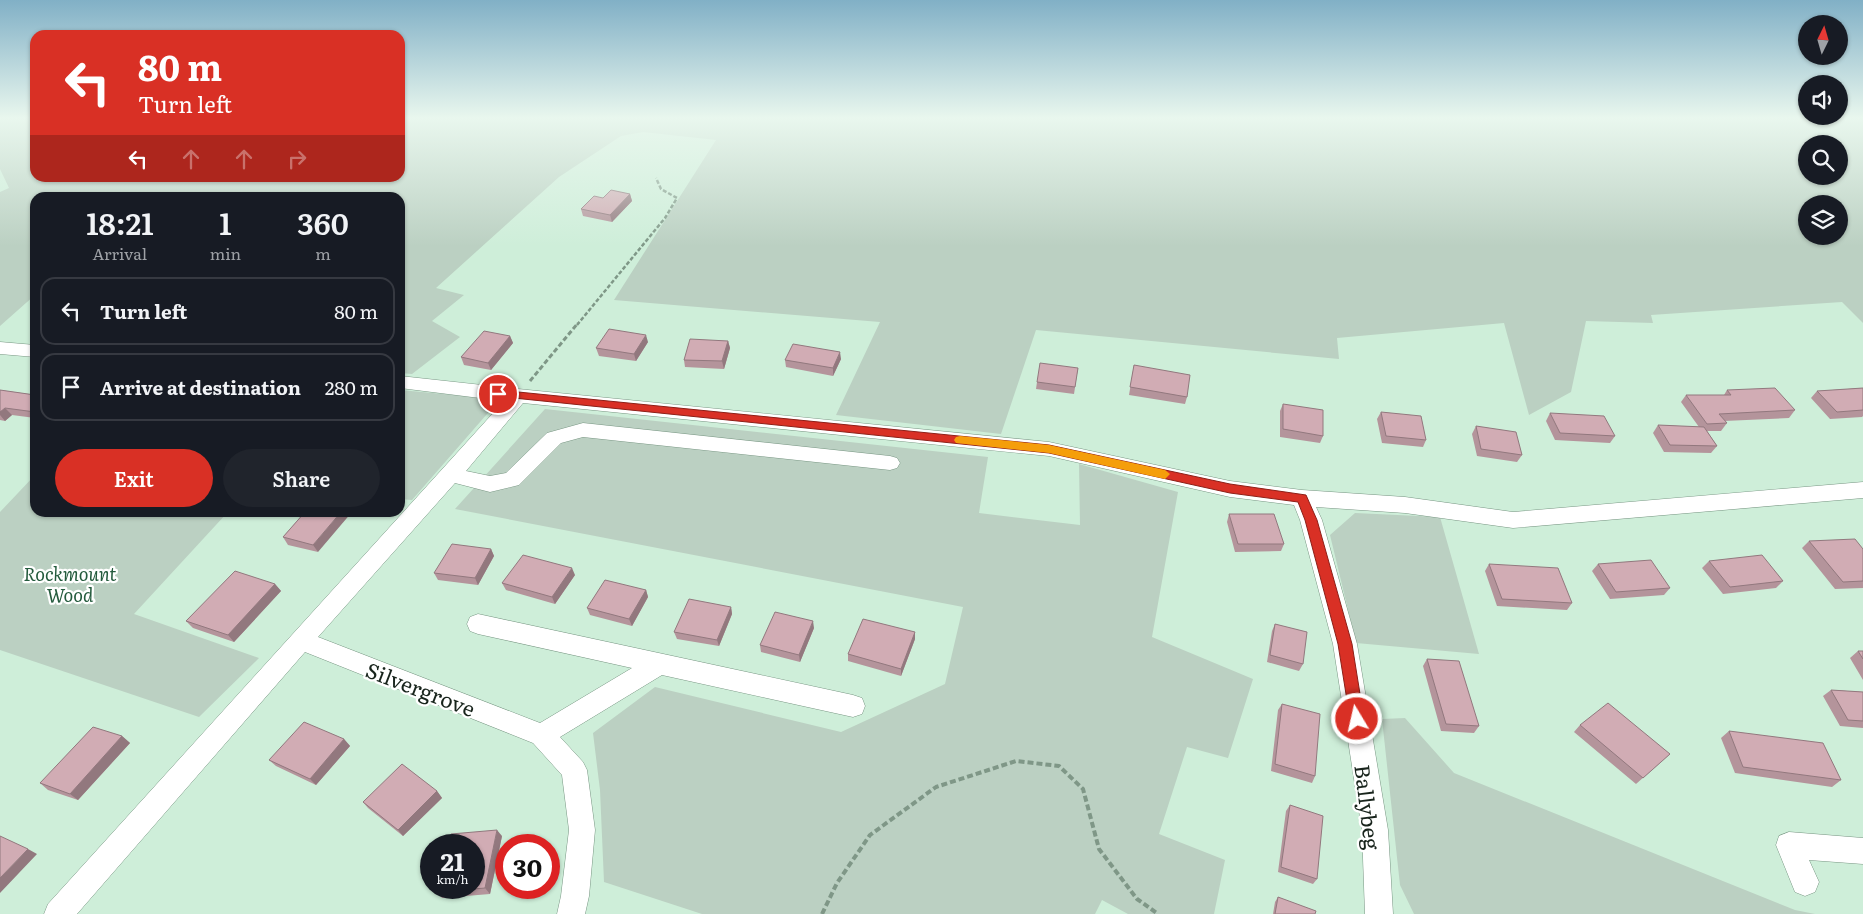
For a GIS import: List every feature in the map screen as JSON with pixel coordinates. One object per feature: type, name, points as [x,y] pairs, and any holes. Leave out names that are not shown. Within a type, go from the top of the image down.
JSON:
[{"type":"street","points":[[0,348],[30,351]]},
{"type":"street","points":[[405,383],[518,396],[1049,449],[1230,489],[1302,498],[1405,505],[1513,520],[1863,490]]},
{"type":"street","points":[[58,914],[301,640],[451,475],[518,396]]},
{"type":"street","points":[[451,475],[490,484],[512,480],[554,438],[582,430],[890,463]]},
{"type":"street","name":"Ballybeg","points":[[1302,498],[1311,520],[1345,644],[1375,830],[1379,914]]},
{"type":"street","points":[[478,624],[853,706]]},
{"type":"street","name":"Silvergrove","points":[[301,640],[542,735],[574,770],[582,830],[576,896],[571,914]]},
{"type":"street","points":[[542,735],[659,664]]},
{"type":"street","points":[[1805,882],[1789,845],[1863,851]]},
{"type":"path","points":[[518,396],[665,218],[677,198],[661,189],[656,178]]},
{"type":"path","points":[[822,914],[837,883],[870,835],[936,787],[1016,761],[1059,766],[1084,789],[1099,849],[1137,899],[1158,914]]},
{"type":"green space","points":[[0,161],[30,161],[30,182],[405,182],[405,161],[584,161],[559,177],[436,288],[464,295],[432,321],[460,337],[412,374],[405,373],[405,192],[30,192],[30,299],[0,326],[0,192],[9,188],[0,169]]},
{"type":"green space","points":[[703,161],[1798,161],[1798,185],[1848,185],[1848,161],[1863,161],[1863,323],[1842,302],[1651,315],[1653,323],[1586,321],[1571,392],[1529,415],[1504,323],[1337,338],[1339,359],[1036,330],[1001,434],[836,415],[880,322],[614,300]]},
{"type":"green space","points":[[405,390],[487,398],[494,406],[412,500],[405,499]]},
{"type":"green space","points":[[545,409],[988,457],[979,513],[1080,525],[1079,464],[1178,492],[1152,637],[1253,679],[1228,758],[1187,747],[1159,834],[1225,860],[1214,914],[1128,914],[1102,900],[1095,914],[702,914],[604,882],[600,790],[593,733],[655,687],[841,732],[945,684],[963,607],[455,509]]},
{"type":"green space","name":"Rockmount Wood","points":[[30,480],[30,517],[223,517],[134,614],[259,658],[199,717],[0,650],[0,512]]},
{"type":"green space","points":[[1355,513],[1440,517],[1479,654],[1356,643],[1330,535]]},
{"type":"green space","points":[[1405,718],[1454,773],[1795,910],[1815,914],[1414,914],[1400,885],[1382,719]]},
{"type":"building","points":[[611,190],[630,194],[610,215],[581,209],[594,196],[603,198]]},
{"type":"building","points":[[609,329],[646,335],[634,354],[596,348]]},
{"type":"building","points":[[484,331],[510,336],[488,363],[461,357]]},
{"type":"building","points":[[690,339],[728,341],[722,361],[684,360]]},
{"type":"building","points":[[793,344],[840,352],[833,368],[785,360]]},
{"type":"building","points":[[1040,363],[1078,368],[1075,387],[1037,382]]},
{"type":"building","points":[[1134,365],[1190,375],[1187,397],[1130,387]]},
{"type":"building","points":[[1775,388],[1795,410],[1719,414],[1727,423],[1707,424],[1686,395],[1731,395],[1727,390]]},
{"type":"building","points":[[1863,388],[1863,410],[1837,412],[1817,391]]},
{"type":"building","points":[[0,390],[30,394],[30,411],[5,408],[0,412]]},
{"type":"building","points":[[1283,404],[1323,410],[1323,436],[1283,429]]},
{"type":"building","points":[[1381,412],[1421,416],[1426,440],[1386,436]]},
{"type":"building","points":[[1550,413],[1604,416],[1615,436],[1560,433]]},
{"type":"building","points":[[1658,425],[1704,427],[1717,446],[1670,445]]},
{"type":"building","points":[[1476,426],[1516,432],[1522,455],[1481,449]]},
{"type":"building","points":[[1229,514],[1274,514],[1284,544],[1238,544]]},
{"type":"building","points":[[301,517],[337,517],[313,545],[283,537]]},
{"type":"building","points":[[1855,539],[1863,549],[1863,581],[1843,582],[1809,541]]},
{"type":"building","points":[[452,544],[491,549],[475,578],[434,573]]},
{"type":"building","points":[[523,555],[572,568],[552,597],[502,583]]},
{"type":"building","points":[[1762,555],[1783,581],[1730,587],[1709,561]]},
{"type":"building","points":[[1651,560],[1670,588],[1616,592],[1598,564]]},
{"type":"building","points":[[1489,564],[1558,568],[1572,603],[1502,599]]},
{"type":"building","points":[[235,571],[275,584],[228,635],[186,621]]},
{"type":"building","points":[[605,580],[646,590],[629,619],[587,608]]},
{"type":"building","points":[[689,599],[731,607],[717,640],[674,632]]},
{"type":"building","points":[[775,612],[813,621],[799,655],[760,645]]},
{"type":"building","points":[[863,619],[915,632],[901,669],[848,654]]},
{"type":"building","points":[[1275,624],[1307,632],[1303,664],[1270,655]]},
{"type":"building","points":[[1858,651],[1863,651],[1863,659]]},
{"type":"building","points":[[1427,659],[1459,661],[1479,726],[1446,724]]},
{"type":"building","points":[[1831,690],[1863,692],[1863,721],[1848,720]]},
{"type":"building","points":[[1608,703],[1670,754],[1643,778],[1580,725]]},
{"type":"building","points":[[1282,704],[1320,714],[1315,776],[1275,764]]},
{"type":"building","points":[[304,722],[344,739],[310,779],[269,760]]},
{"type":"building","points":[[93,727],[122,736],[70,794],[40,783]]},
{"type":"building","points":[[1729,731],[1823,743],[1841,780],[1743,767]]},
{"type":"building","points":[[402,764],[437,791],[398,830],[363,802]]},
{"type":"building","points":[[1290,805],[1323,816],[1317,879],[1281,867]]},
{"type":"building","points":[[497,830],[485,888],[485,834],[451,834]]},
{"type":"building","points":[[0,836],[28,849],[0,878]]},
{"type":"building","points":[[1278,897],[1316,911],[1315,914],[1275,914]]},
{"type":"slow traffic","points":[[960,440],[1049,449],[1165,474]]},
{"type":"route","points":[[498,394],[1049,449],[1230,489],[1302,498],[1311,520],[1345,644],[1357,719]]}]
